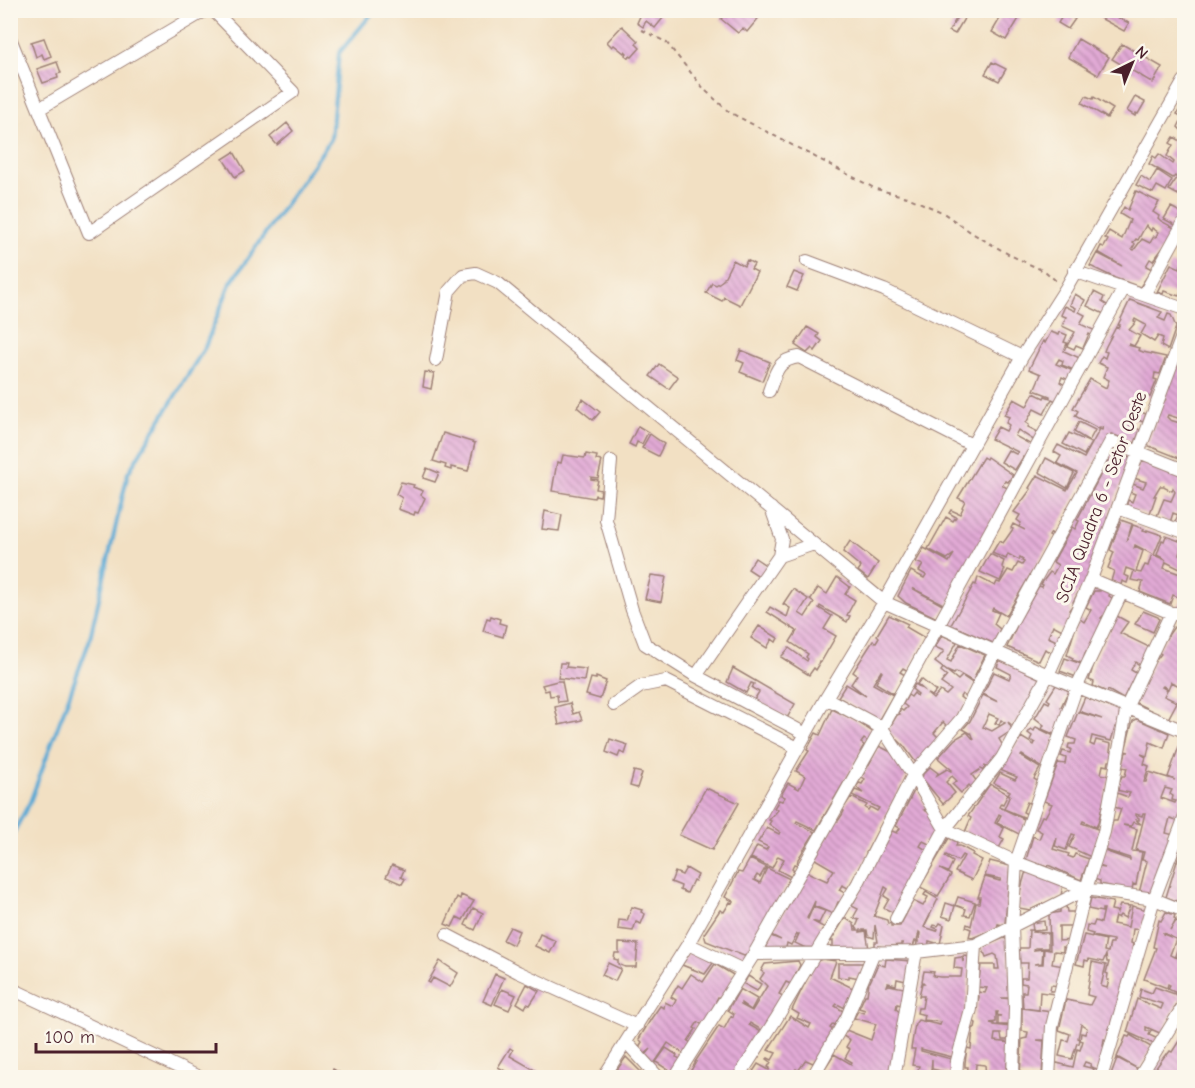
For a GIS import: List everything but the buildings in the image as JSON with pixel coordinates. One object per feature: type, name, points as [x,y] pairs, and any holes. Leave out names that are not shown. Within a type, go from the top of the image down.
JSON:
[{"type":"street","points":[[39,109],[206,10]]},
{"type":"street","points":[[10,38],[89,233],[293,92],[213,10]]},
{"type":"street","points":[[603,1077],[627,1043],[688,944],[1022,357],[1066,288],[1185,81]]},
{"type":"street","points":[[1144,295],[1185,222]]},
{"type":"street","points":[[807,261],[884,290],[1022,357]]},
{"type":"street","points":[[1074,271],[1185,309]]},
{"type":"street","points":[[436,360],[449,291],[463,275],[476,273],[498,283],[884,602],[1048,675],[1185,730]]},
{"type":"street","points":[[675,1077],[754,954],[882,728],[1124,288]]},
{"type":"street","name":"SCIA Quadra 6 - Setor Oeste","points":[[896,919],[945,828],[1002,758],[1048,675],[1091,579],[1185,331]]},
{"type":"street","points":[[769,391],[777,368],[787,358],[799,357],[972,445]]},
{"type":"street","points":[[738,1077],[858,883],[913,775],[962,718],[1111,441],[1185,470]]},
{"type":"street","points":[[611,461],[606,520],[632,610],[645,644],[696,676],[806,734]]},
{"type":"street","points":[[696,676],[779,556],[782,539],[771,508]]},
{"type":"street","points":[[1118,508],[1185,532]]},
{"type":"street","points":[[779,556],[814,544]]},
{"type":"street","points":[[1091,579],[1171,613],[1185,613]]},
{"type":"street","points":[[1013,1077],[1015,1008],[1012,927],[1016,862],[1077,686],[1122,592]]},
{"type":"street","points":[[1049,1077],[1052,1026],[1086,889],[1104,832],[1126,706],[1171,613]]},
{"type":"street","points":[[614,705],[641,686],[666,681],[798,748]]},
{"type":"street","points":[[826,698],[882,728],[945,828],[1016,862],[1086,889],[1154,898],[1185,911]]},
{"type":"street","points":[[1101,1077],[1154,898],[1185,819]]},
{"type":"street","points":[[754,954],[916,952],[975,945],[1086,889]]},
{"type":"street","points":[[447,935],[518,972],[637,1026]]},
{"type":"street","points":[[688,944],[743,970]]},
{"type":"street","points":[[956,1077],[957,1061],[971,1009],[975,945]]},
{"type":"street","points":[[812,1077],[847,1017],[874,952]]},
{"type":"street","points":[[894,1077],[916,952]]},
{"type":"street","points":[[10,988],[201,1077]]},
{"type":"street","points":[[1139,1077],[1185,1005]]},
{"type":"street","points":[[627,1043],[659,1077]]},
{"type":"path","points":[[642,30],[666,42],[705,90],[729,112],[876,189],[907,197],[942,212],[1001,250],[1046,272],[1066,288]]},
{"type":"waterway","points":[[10,839],[30,802],[89,642],[128,473],[205,347],[230,284],[331,139],[339,53],[375,10]]}]
